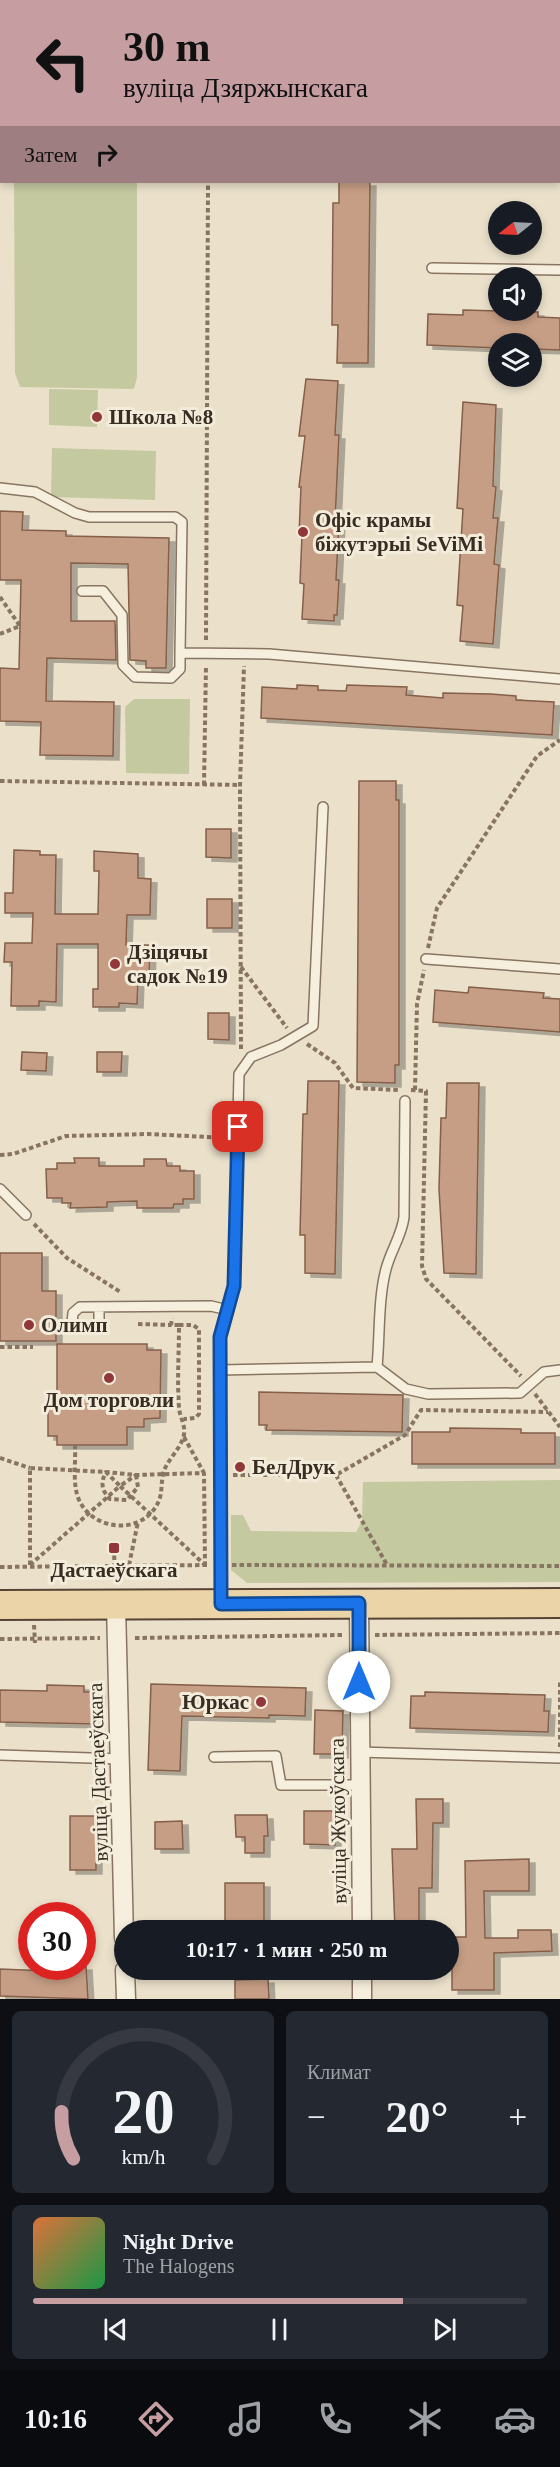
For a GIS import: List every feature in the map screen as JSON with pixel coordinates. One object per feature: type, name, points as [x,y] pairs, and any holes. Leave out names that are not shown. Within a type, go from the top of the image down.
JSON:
[{"type":"main road","points":[[0,1605],[560,1603]]},
{"type":"street","name":"вуліца Жукоўскага","points":[[359,1603],[362,1920]]},
{"type":"street","name":"вуліца Дастаеўскага","points":[[116,1605],[124,1920]]},
{"type":"street","points":[[125,1980],[126,1999]]},
{"type":"street","points":[[362,1980],[362,1999]]},
{"type":"lane","points":[[432,268],[560,270]]},
{"type":"lane","points":[[0,488],[34,492],[75,513],[89,517],[175,517],[182,522],[180,669],[171,678],[135,677],[123,665],[122,615],[103,591],[82,591]]},
{"type":"lane","points":[[180,653],[244,654],[560,678]]},
{"type":"lane","points":[[221,1604],[220,1337],[234,1286],[239,1074],[251,1057],[313,1026],[323,807]]},
{"type":"lane","points":[[426,959],[560,969]]},
{"type":"lane","points":[[378,1367],[385,1272],[394,1243],[402,1231],[404,1217],[405,1101]]},
{"type":"lane","points":[[0,1188],[26,1215]]},
{"type":"lane","points":[[99,1307],[211,1306],[228,1310]]},
{"type":"lane","points":[[220,1370],[378,1367],[406,1389],[428,1394],[520,1393],[544,1372],[560,1370]]},
{"type":"lane","points":[[359,1752],[560,1758]]},
{"type":"lane","points":[[0,1755],[121,1759]]},
{"type":"lane","points":[[214,1757],[276,1756],[281,1785],[361,1785]]},
{"type":"path","points":[[204,784],[208,183]]},
{"type":"path","points":[[0,597],[20,626],[0,634]]},
{"type":"path","points":[[241,1056],[240,785],[244,654]]},
{"type":"path","points":[[415,1090],[417,1004],[437,908],[537,756],[560,740]]},
{"type":"path","points":[[0,782],[240,785]]},
{"type":"path","points":[[241,966],[296,1036],[335,1063]]},
{"type":"path","points":[[230,1127],[230,1149]]},
{"type":"path","points":[[0,1155],[13,1154],[66,1136],[148,1134],[230,1138]]},
{"type":"path","points":[[26,1215],[67,1258],[130,1297]]},
{"type":"path","points":[[426,1279],[517,1369],[560,1427]]},
{"type":"path","points":[[171,1325],[172,1307]]},
{"type":"path","points":[[138,1324],[193,1325],[199,1329],[199,1414],[195,1418],[183,1419]]},
{"type":"path","points":[[179,1325],[179,1405],[184,1437],[204,1473],[205,1565]]},
{"type":"path","points":[[0,1347],[33,1347]]},
{"type":"path","points":[[0,1458],[30,1468],[136,1475],[204,1473],[336,1475],[405,1435],[421,1410],[548,1412]]},
{"type":"path","points":[[75,1445],[75,1485],[79,1500],[98,1520],[111,1525],[125,1526],[149,1515],[159,1503],[164,1488],[164,1473],[184,1437]]},
{"type":"path","points":[[30,1468],[30,1565]]},
{"type":"path","points":[[106,1472],[149,1515],[205,1565]]},
{"type":"path","points":[[106,1472],[102,1484],[106,1495],[116,1501],[132,1497],[138,1487],[136,1475]]},
{"type":"path","points":[[30,1565],[106,1495],[136,1475]]},
{"type":"path","points":[[336,1475],[387,1565]]},
{"type":"path","points":[[129,1565],[138,1522]]},
{"type":"path","points":[[114,1548],[116,1605]]},
{"type":"path","points":[[0,1567],[30,1565],[560,1566]]},
{"type":"path","points":[[0,1639],[560,1633]]},
{"type":"path","points":[[560,1681],[560,1758]]},
{"type":"green space","points":[[14,183],[137,183],[137,377],[134,389],[20,387],[15,373]]},
{"type":"green space","points":[[49,389],[98,390],[97,427],[49,425]]},
{"type":"green space","points":[[52,448],[156,451],[155,500],[51,497]]},
{"type":"green space","points":[[134,699],[190,699],[189,774],[126,773],[125,707]]},
{"type":"green space","points":[[560,1480],[560,1582],[247,1583],[231,1570],[231,1515],[243,1515],[251,1531],[356,1532],[362,1521],[363,1482]]},
{"type":"building","points":[[339,183],[370,183],[368,363],[337,363],[338,325],[332,325],[333,203],[339,203]]},
{"type":"building","points":[[463,310],[488,311],[488,321],[542,321],[542,317],[560,318],[560,350],[542,349],[542,333],[488,333],[488,348],[427,345],[428,314],[463,315]]},
{"type":"building","points":[[306,379],[338,381],[335,435],[339,435],[335,521],[339,521],[336,580],[339,580],[337,615],[334,615],[334,621],[302,619],[304,584],[300,583],[302,535],[299,535],[301,487],[299,487],[305,436],[299,436]]},
{"type":"building","points":[[463,402],[496,405],[493,486],[496,487],[493,518],[498,518],[494,564],[499,565],[493,644],[460,641],[463,606],[457,605],[463,509],[457,508]]},
{"type":"building","points":[[0,511],[23,512],[22,530],[66,531],[66,536],[169,538],[166,668],[146,668],[146,661],[130,660],[128,564],[71,563],[71,621],[115,621],[116,660],[47,658],[46,701],[114,702],[113,756],[40,755],[41,722],[0,721],[0,668],[19,669],[21,580],[0,580]]},
{"type":"building","points":[[297,685],[318,686],[318,690],[346,691],[347,685],[407,687],[406,695],[443,698],[443,693],[491,694],[516,696],[516,700],[554,702],[552,735],[261,718],[262,687],[297,689]]},
{"type":"building","points":[[359,781],[396,781],[396,800],[399,800],[399,1065],[395,1065],[395,1083],[357,1082]]},
{"type":"building","points":[[206,829],[231,829],[231,858],[206,857]]},
{"type":"building","points":[[14,850],[40,851],[40,855],[56,855],[55,914],[98,914],[99,871],[94,871],[94,851],[138,854],[138,878],[151,879],[150,915],[127,915],[126,945],[150,945],[149,981],[138,980],[137,1004],[119,1003],[119,1007],[93,1007],[93,989],[98,989],[98,944],[57,944],[56,1002],[39,1001],[39,1006],[11,1006],[12,962],[4,962],[5,943],[32,943],[33,913],[5,913],[5,893],[13,893]]},
{"type":"building","points":[[207,899],[232,899],[232,928],[207,928]]},
{"type":"building","points":[[469,987],[544,993],[543,998],[560,999],[560,1032],[433,1022],[435,990],[468,993]]},
{"type":"building","points":[[208,1013],[229,1013],[229,1040],[208,1039]]},
{"type":"building","points":[[22,1052],[47,1053],[46,1071],[21,1070]]},
{"type":"building","points":[[97,1052],[122,1052],[121,1072],[97,1072]]},
{"type":"building","points":[[308,1081],[339,1081],[335,1274],[305,1273],[305,1235],[300,1235],[303,1114],[307,1114]]},
{"type":"building","points":[[447,1083],[479,1083],[476,1274],[444,1273],[439,1189],[441,1118],[446,1118]]},
{"type":"building","points":[[74,1158],[99,1158],[99,1166],[144,1166],[144,1159],[166,1159],[167,1166],[180,1166],[180,1171],[194,1171],[194,1199],[183,1199],[183,1204],[174,1204],[173,1208],[137,1208],[137,1201],[107,1202],[107,1207],[70,1208],[71,1203],[62,1203],[62,1198],[47,1198],[46,1169],[57,1169],[57,1163],[75,1163]]},
{"type":"building","points":[[0,1253],[42,1253],[42,1291],[56,1291],[56,1341],[0,1341]]},
{"type":"building","name":"Дом торговли","points":[[57,1344],[147,1344],[147,1350],[161,1350],[160,1418],[144,1419],[144,1427],[127,1427],[127,1445],[57,1445],[57,1436],[48,1436],[48,1407],[57,1407]]},
{"type":"building","points":[[259,1392],[403,1395],[402,1432],[266,1430],[267,1425],[259,1425]]},
{"type":"building","points":[[450,1428],[521,1429],[521,1433],[555,1433],[555,1464],[412,1464],[412,1432],[450,1432]]},
{"type":"building","points":[[151,1684],[306,1688],[305,1716],[269,1715],[269,1718],[182,1716],[180,1771],[148,1770]]},
{"type":"building","points":[[47,1685],[84,1686],[84,1692],[99,1692],[98,1724],[0,1722],[0,1690],[47,1691]]},
{"type":"building","points":[[425,1692],[545,1695],[544,1711],[549,1711],[548,1732],[410,1728],[411,1696],[425,1696]]},
{"type":"building","points":[[315,1710],[343,1711],[342,1754],[314,1754]]},
{"type":"building","points":[[416,1799],[443,1799],[443,1823],[433,1823],[432,1888],[419,1888],[419,1920],[395,1920],[392,1849],[417,1849]]},
{"type":"building","points":[[304,1811],[335,1811],[335,1845],[304,1844]]},
{"type":"building","points":[[235,1815],[267,1815],[268,1836],[264,1836],[264,1853],[245,1853],[245,1837],[236,1837]]},
{"type":"building","points":[[70,1816],[96,1816],[96,1870],[70,1870]]},
{"type":"building","points":[[182,1821],[183,1849],[155,1849],[155,1822]]},
{"type":"building","points":[[529,1859],[529,1891],[484,1891],[485,1938],[518,1938],[518,1930],[551,1930],[552,1951],[494,1953],[494,1990],[452,1990],[452,1980],[459,1980],[459,1937],[466,1937],[465,1861]]},
{"type":"building","points":[[225,1883],[264,1883],[264,1920],[225,1920]]},
{"type":"building","points":[[0,1969],[18,1970],[18,1980],[87,1980],[88,1999],[0,1996]]},
{"type":"building","points":[[235,1980],[268,1980],[269,1999],[235,1999]]},
{"type":"place","name":"Школа №8","points":[[97,417]]},
{"type":"place","name":"Офіс крамы біжутэрыі SeViMi","points":[[303,532]]},
{"type":"place","name":"Дзіцячы садок №19","points":[[115,964]]},
{"type":"place","name":"Олимп","points":[[29,1325]]},
{"type":"place","name":"Дом торговли","points":[[109,1378]]},
{"type":"place","name":"БелДрук","points":[[240,1467]]},
{"type":"place","name":"Дастаеўскага","points":[[114,1548]]},
{"type":"place","name":"Юркас","points":[[261,1702]]},
{"type":"route","points":[[238,1127],[234,1286],[220,1337],[221,1604],[359,1603],[359,1682]]}]
